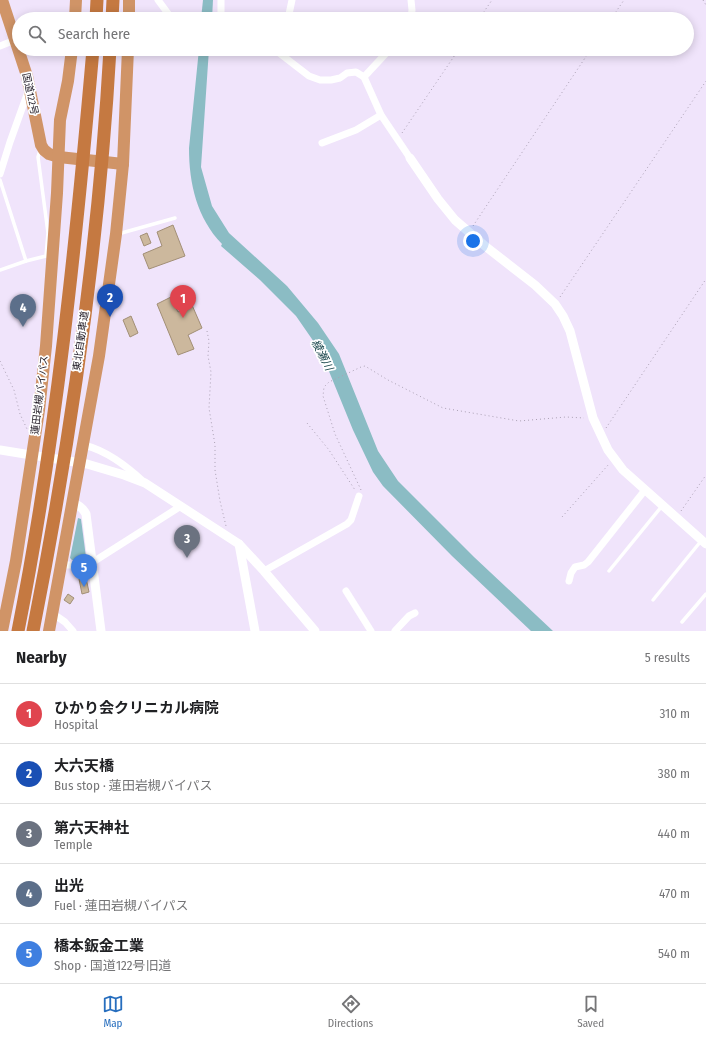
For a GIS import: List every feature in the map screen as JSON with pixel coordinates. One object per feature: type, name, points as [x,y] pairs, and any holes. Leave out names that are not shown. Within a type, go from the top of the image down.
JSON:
[{"type":"highway","name":"国道122号","points":[[2,0],[3,13],[12,33]]},
{"type":"highway","points":[[75,12],[76,0]]},
{"type":"highway","points":[[96,12],[97,0]]},
{"type":"highway","points":[[112,12],[113,0]]},
{"type":"highway","points":[[129,0],[129,12]]},
{"type":"highway","name":"国道122号","points":[[21,56],[30,88],[41,145]]},
{"type":"highway","name":"蓮田岩槻バイパス","points":[[2,631],[16,561],[39,410],[64,158],[58,149],[60,120],[71,56]]},
{"type":"highway","name":"東北自動車道","points":[[18,631],[39,512],[70,284],[92,56]]},
{"type":"highway","name":"東北自動車道","points":[[33,631],[53,523],[80,356],[90,280],[102,159],[109,56]]},
{"type":"highway","points":[[49,631],[84,445],[99,356],[116,234],[118,164],[127,56]]},
{"type":"highway","points":[[41,145],[49,154],[64,158],[118,164]]},
{"type":"street","points":[[158,0],[167,12]]},
{"type":"street","points":[[220,12],[221,0]]},
{"type":"street","points":[[289,12],[292,0]]},
{"type":"street","points":[[410,0],[412,12]]},
{"type":"street","points":[[0,46],[12,41]]},
{"type":"street","points":[[287,56],[309,76],[320,80],[331,80],[340,78],[347,73],[356,72],[364,77],[381,116],[445,209],[468,233],[535,285],[555,304],[563,316],[570,331],[593,418],[600,436],[622,470],[704,542]]},
{"type":"street","points":[[364,77],[384,56]]},
{"type":"street","points":[[0,174],[12,135],[27,92],[30,88]]},
{"type":"street","points":[[322,142],[356,130],[381,116]]},
{"type":"street","points":[[84,445],[95,448],[113,457],[145,483],[239,544],[316,631]]},
{"type":"street","points":[[0,450],[87,464],[145,483]]},
{"type":"street","points":[[569,581],[571,573],[575,567],[584,566],[588,562],[645,490]]},
{"type":"street","points":[[264,571],[347,524],[351,520],[359,496]]},
{"type":"street","points":[[72,503],[84,509],[86,514],[101,631]]},
{"type":"street","points":[[62,565],[93,563],[181,506]]},
{"type":"street","points":[[239,544],[255,631]]},
{"type":"street","points":[[346,591],[371,631]]},
{"type":"street","points":[[395,631],[408,616],[415,613]]},
{"type":"street","points":[[52,614],[65,622],[73,631]]},
{"type":"lane","points":[[0,270],[46,256],[48,233],[38,157],[41,145]]},
{"type":"lane","points":[[0,180],[26,261]]},
{"type":"lane","points":[[116,234],[175,218]]},
{"type":"lane","points":[[609,571],[662,506]]},
{"type":"lane","points":[[653,600],[704,542]]},
{"type":"lane","points":[[682,622],[706,594]]},
{"type":"path","points":[[484,12],[492,0]]},
{"type":"path","points":[[616,12],[624,0]]},
{"type":"path","points":[[702,0],[706,5]]},
{"type":"path","points":[[397,140],[454,56]]},
{"type":"path","points":[[468,233],[586,56]]},
{"type":"path","points":[[555,304],[706,81]]},
{"type":"path","points":[[600,436],[706,279]]},
{"type":"path","points":[[207,331],[208,356],[211,372],[210,408],[215,470],[220,501],[229,538]]},
{"type":"path","points":[[0,361],[14,390],[20,414],[29,432]]},
{"type":"path","points":[[359,496],[361,490],[335,434],[323,396],[324,386],[329,382],[365,366],[388,380],[442,408],[520,421],[566,417],[593,418]]},
{"type":"path","points":[[307,423],[329,450],[359,496]]},
{"type":"path","points":[[562,518],[614,458]]},
{"type":"path","points":[[677,518],[706,476]]},
{"type":"water","points":[[203,0],[213,0],[212,12],[202,12]]},
{"type":"water","name":"綾瀬川","points":[[198,56],[209,56],[201,167],[212,206],[229,233],[287,286],[318,323],[339,354],[378,451],[398,481],[474,557],[553,631],[531,631],[452,556],[383,486],[373,472],[353,430],[326,364],[314,342],[296,316],[260,280],[221,246],[222,244],[206,223],[196,200],[193,187],[189,161]]},
{"type":"water","points":[[78,518],[81,519],[86,557],[83,559],[72,560],[70,558]]},
{"type":"building","points":[[173,225],[185,256],[149,269],[143,254],[162,246],[157,232]]},
{"type":"building","points":[[147,233],[151,243],[144,246],[140,236]]},
{"type":"building","points":[[171,297],[178,312],[192,305],[202,328],[188,335],[194,349],[178,355],[157,304]]},
{"type":"building","points":[[131,316],[138,333],[130,337],[123,320]]},
{"type":"building","points":[[86,578],[89,592],[82,594],[79,579]]},
{"type":"building","points":[[68,594],[74,598],[70,604],[64,600]]},
{"type":"place","name":"大六天橋","points":[[110,317]]},
{"type":"place","name":"ひかり会クリニカル病院","points":[[183,318]]},
{"type":"place","name":"出光","points":[[23,327]]},
{"type":"place","name":"第六天神社","points":[[187,558]]},
{"type":"place","name":"橋本鈑金工業","points":[[84,587]]}]
